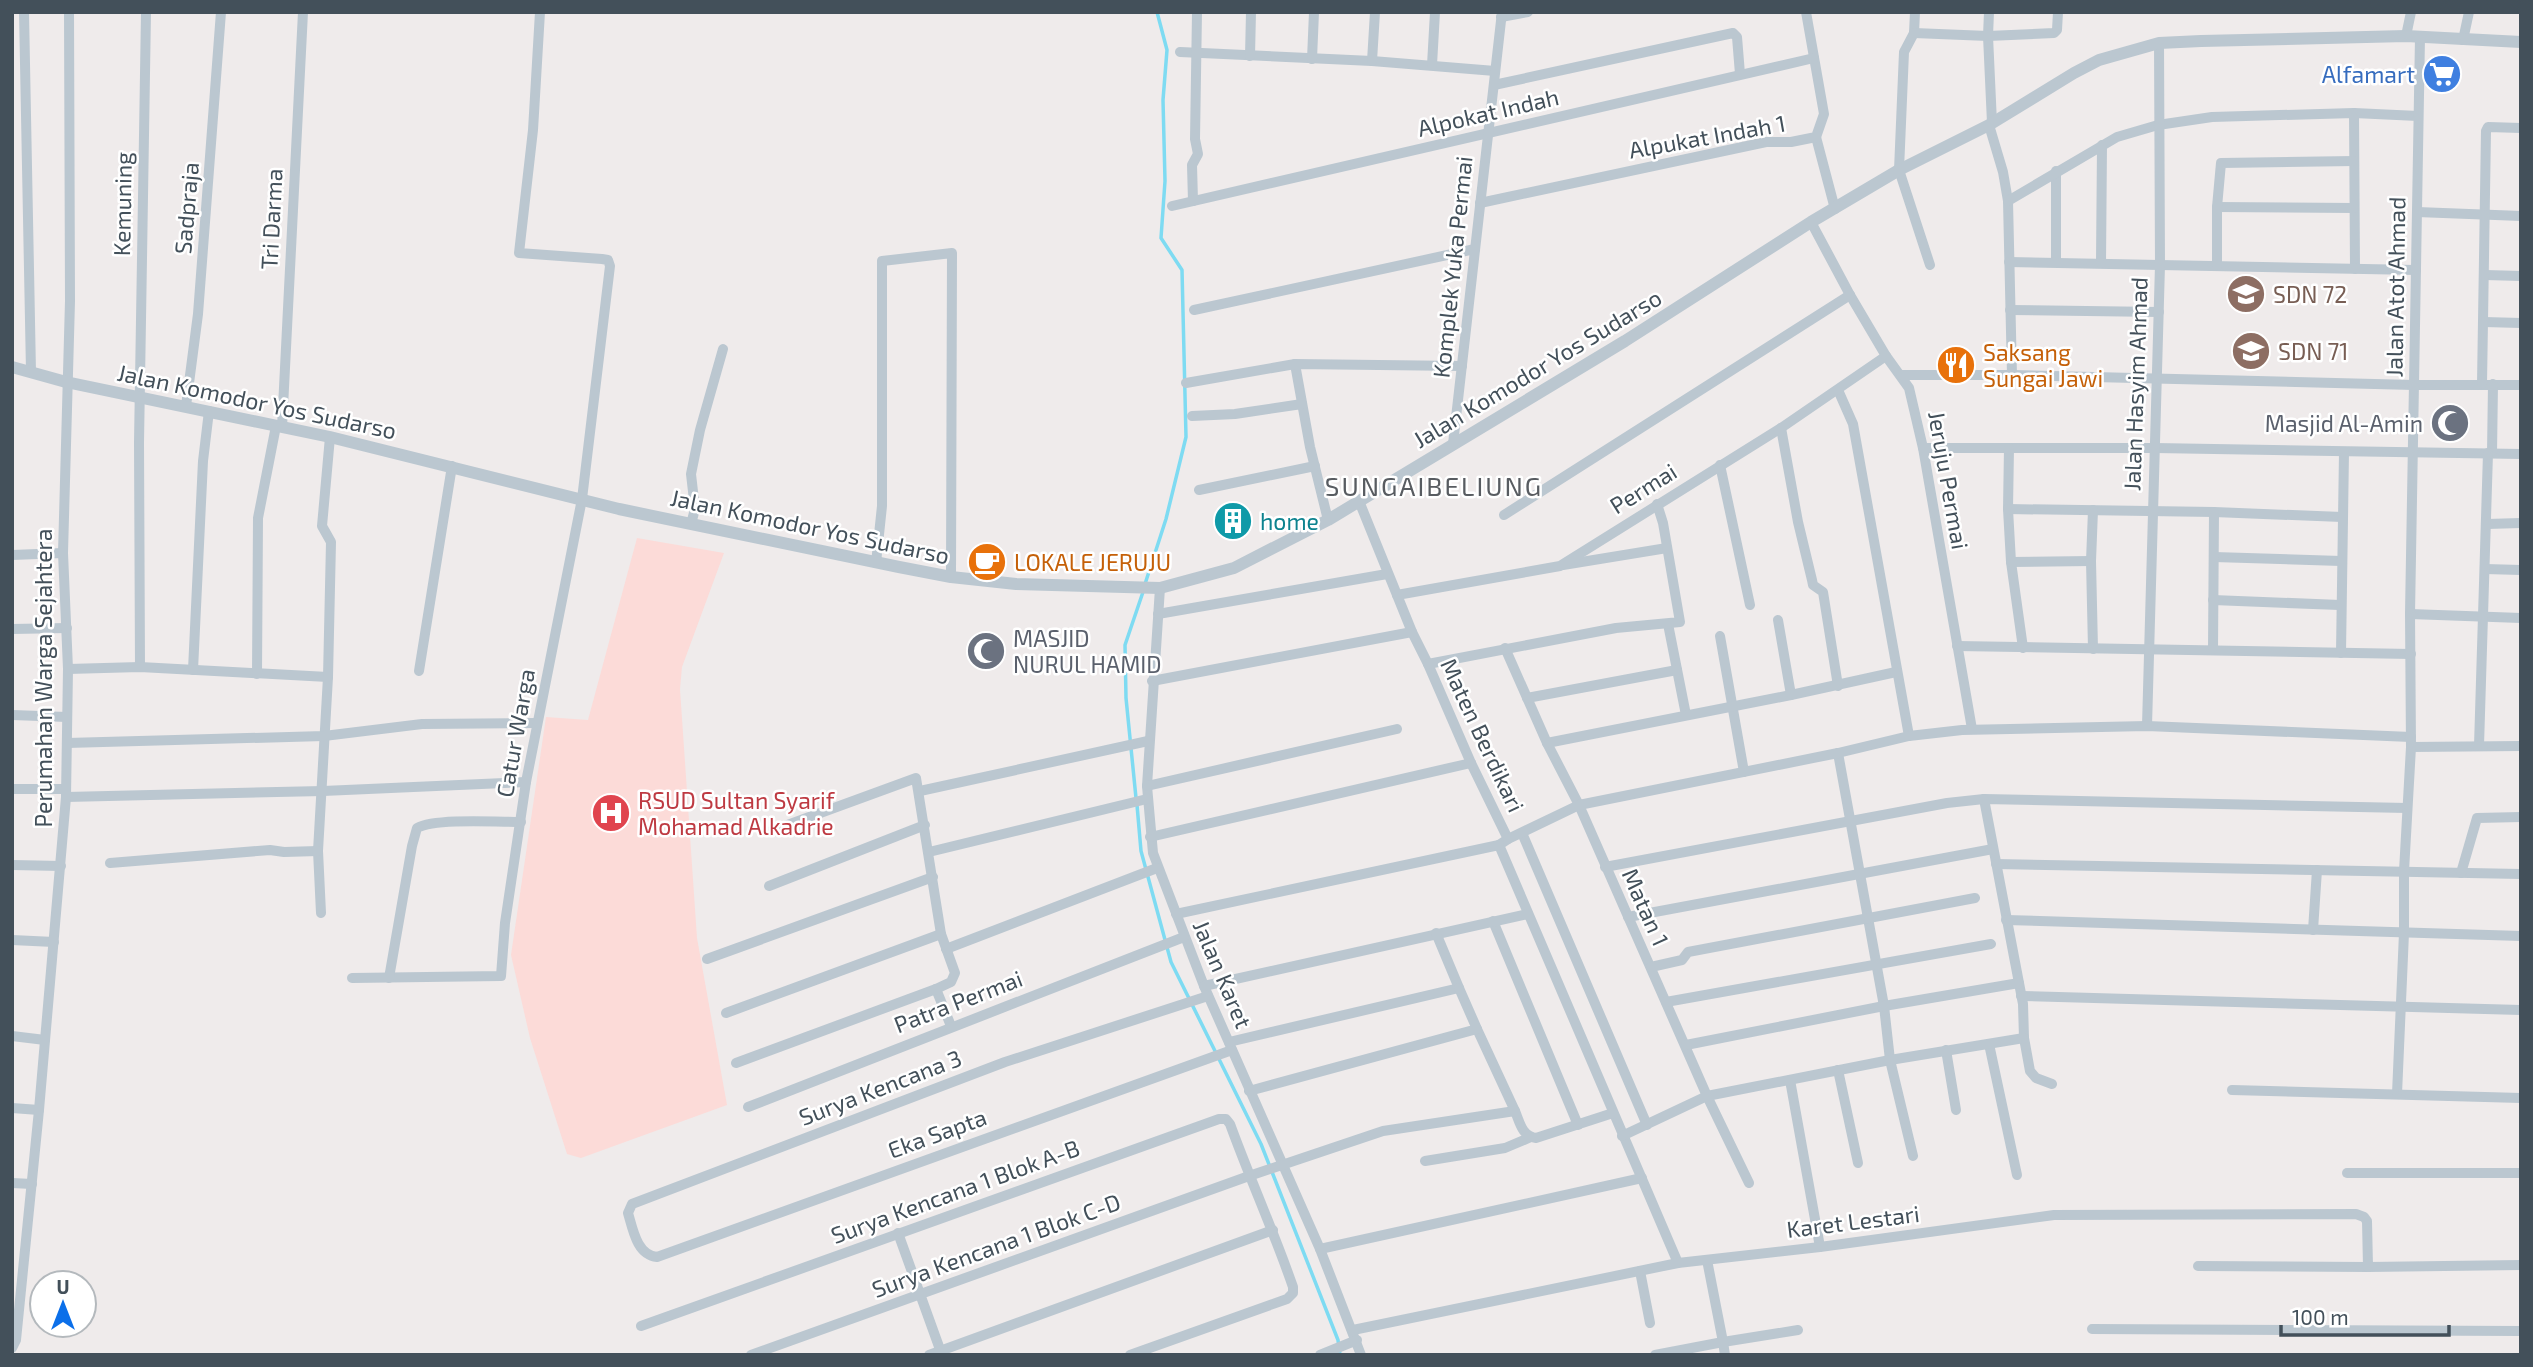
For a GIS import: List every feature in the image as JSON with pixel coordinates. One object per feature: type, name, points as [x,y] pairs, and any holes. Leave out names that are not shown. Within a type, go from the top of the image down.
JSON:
[{"type":"street","points":[[24,12],[31,372]]},
{"type":"street","name":"Perumahan Warga Sejahtera","points":[[12,1349],[16,1340],[18,1255],[32,1184],[66,793],[68,669],[63,553],[70,301],[69,12]]},
{"type":"street","name":"Kemuning","points":[[140,667],[140,397],[146,12]]},
{"type":"street","name":"Sadpraja","points":[[186,406],[198,314],[221,12]]},
{"type":"street","name":"Tri Darma","points":[[257,674],[258,518],[279,427],[303,12]]},
{"type":"street","name":"Catur Warga","points":[[389,978],[502,976],[505,923],[526,782],[582,499],[610,263],[602,259],[519,253],[533,130],[540,12]]},
{"type":"street","points":[[1193,201],[1192,165],[1198,154],[1195,139],[1197,12]]},
{"type":"street","points":[[1250,56],[1251,12]]},
{"type":"street","points":[[1312,59],[1314,12]]},
{"type":"street","points":[[1373,61],[1374,12]]},
{"type":"street","points":[[1432,65],[1435,12]]},
{"type":"street","points":[[1502,15],[1528,12]]},
{"type":"street","name":"Alpukat Indah 1","points":[[1480,203],[1766,142],[1791,142],[1816,137],[1824,114],[1807,12]]},
{"type":"street","points":[[1915,12],[1914,33],[1904,52],[1899,170],[1930,265]]},
{"type":"street","points":[[1989,12],[1990,124],[2008,201],[2012,375]]},
{"type":"street","points":[[1914,33],[1988,36],[2054,33],[2057,30],[2058,12]]},
{"type":"street","name":"Jalan Atot Ahmad","points":[[2397,1094],[2411,742],[2410,614],[2418,116],[2411,12]]},
{"type":"street","points":[[2463,40],[2469,12]]},
{"type":"street","name":"Komplek Yuka Permai","points":[[1453,444],[1502,15]]},
{"type":"street","points":[[1494,85],[1733,33],[1737,37],[1740,74]]},
{"type":"street","name":"Jalan Komodor Yos Sudarso","points":[[12,368],[452,466],[691,524],[876,563],[951,577],[1016,584],[1159,588],[1234,568],[1328,520],[1626,341],[1811,222],[1899,170],[1990,124],[2099,60],[2159,43],[2413,37],[2521,42]]},
{"type":"street","name":"Jalan Hasyim Ahmad","points":[[2147,726],[2160,265],[2159,43]]},
{"type":"street","points":[[1180,52],[1373,61],[1495,71]]},
{"type":"street","name":"Alpokat Indah","points":[[1172,206],[1814,58]]},
{"type":"street","points":[[2008,201],[2117,136],[2158,125],[2212,117],[2354,113],[2418,116]]},
{"type":"street","points":[[2354,113],[2355,269]]},
{"type":"street","points":[[2479,746],[2490,453],[2484,322],[2486,129],[2521,128]]},
{"type":"street","points":[[1816,137],[1835,209]]},
{"type":"street","points":[[2101,263],[2102,145]]},
{"type":"street","points":[[2217,266],[2217,207],[2221,166],[2225,162],[2354,161]]},
{"type":"street","points":[[2056,171],[2056,262]]},
{"type":"street","points":[[2217,207],[2354,208]]},
{"type":"street","points":[[2417,212],[2521,216]]},
{"type":"street","name":"Jeruju Permai","points":[[1811,222],[1886,356],[1909,388],[1923,449],[1972,729]]},
{"type":"street","points":[[1194,310],[1475,249]]},
{"type":"street","points":[[876,563],[882,506],[882,261],[952,253],[951,577]]},
{"type":"street","points":[[2009,262],[2416,270]]},
{"type":"street","points":[[2485,275],[2521,276]]},
{"type":"street","points":[[1504,515],[1850,295]]},
{"type":"street","points":[[2010,310],[2159,312]]},
{"type":"street","points":[[2484,322],[2521,323]]},
{"type":"street","points":[[691,524],[695,509],[691,474],[700,430],[723,349]]},
{"type":"street","name":"Permai","points":[[1396,595],[1560,566],[1781,428],[1886,356]]},
{"type":"street","points":[[1295,364],[1328,520]]},
{"type":"street","points":[[1186,383],[1295,364],[1462,366]]},
{"type":"street","points":[[1901,375],[2521,385]]},
{"type":"street","points":[[1838,390],[1853,424],[1909,736]]},
{"type":"street","points":[[1192,416],[1235,414],[1302,404]]},
{"type":"street","points":[[193,670],[199,535],[209,411]]},
{"type":"street","points":[[1781,428],[1798,522],[1812,580],[1823,592],[1838,686]]},
{"type":"street","points":[[321,913],[318,851],[328,677],[331,542],[322,526],[330,438]]},
{"type":"street","points":[[2010,448],[2008,509],[2011,562],[2023,648]]},
{"type":"street","points":[[1923,449],[2155,448],[2521,454]]},
{"type":"street","points":[[2341,653],[2344,452]]},
{"type":"street","points":[[419,671],[452,466]]},
{"type":"street","points":[[1199,490],[1315,466]]},
{"type":"street","points":[[1720,466],[1751,605]]},
{"type":"street","name":"Maten Berdikari","points":[[1359,501],[1387,574],[1504,842],[1528,914],[1678,1263]]},
{"type":"street","points":[[1428,664],[1616,628],[1680,622],[1657,504]]},
{"type":"street","points":[[2008,509],[2342,517]]},
{"type":"street","points":[[2093,510],[2093,649]]},
{"type":"street","points":[[2213,649],[2214,512]]},
{"type":"street","points":[[2487,524],[2521,523]]},
{"type":"street","points":[[1560,566],[1667,548]]},
{"type":"street","points":[[12,555],[63,553]]},
{"type":"street","points":[[2214,557],[2341,561]]},
{"type":"street","points":[[2011,562],[2091,561]]},
{"type":"street","points":[[2485,569],[2521,570]]},
{"type":"street","points":[[1158,614],[1387,574]]},
{"type":"street","name":"Jalan Karet","points":[[1159,588],[1144,742],[1147,786],[1145,799],[1155,869],[1176,914],[1181,938],[1204,993],[1249,1091],[1278,1166],[1320,1250],[1361,1355]]},
{"type":"street","points":[[2213,600],[2340,605]]},
{"type":"street","points":[[2410,614],[2521,618]]},
{"type":"street","points":[[1777,620],[1791,695]]},
{"type":"street","points":[[1668,624],[1686,715]]},
{"type":"street","points":[[12,629],[67,628]]},
{"type":"street","points":[[1152,681],[1412,632]]},
{"type":"street","points":[[1720,636],[1744,772]]},
{"type":"street","points":[[1957,646],[2411,654]]},
{"type":"street","name":"Matan 1","points":[[1505,648],[1547,743],[1579,805],[1707,1096],[1749,1183]]},
{"type":"street","points":[[68,669],[140,667],[328,677]]},
{"type":"street","points":[[1527,698],[1677,670]]},
{"type":"street","points":[[1547,743],[1838,686],[1896,672]]},
{"type":"street","points":[[12,715],[67,717]]},
{"type":"street","points":[[67,743],[324,736],[422,724],[537,723]]},
{"type":"street","points":[[1176,914],[1504,842],[1579,805],[1838,753],[1909,736],[1972,729],[2147,726],[2479,746],[2521,746]]},
{"type":"street","points":[[1147,786],[1397,729]]},
{"type":"street","points":[[920,791],[1144,742]]},
{"type":"street","points":[[1838,753],[1884,1006],[1890,1060],[1913,1156]]},
{"type":"street","points":[[1150,837],[1471,763]]},
{"type":"street","points":[[736,1063],[936,989],[954,979],[941,934],[918,779],[914,777],[771,831]]},
{"type":"street","points":[[12,789],[66,793],[323,792],[526,782]]},
{"type":"street","points":[[929,852],[1145,799]]},
{"type":"street","points":[[1984,799],[2019,983],[2030,1071],[2036,1078],[2052,1084]]},
{"type":"street","points":[[1605,867],[1947,803],[1984,799],[2407,808]]},
{"type":"street","points":[[2461,873],[2477,818],[2521,817]]},
{"type":"street","points":[[352,978],[389,978],[417,828],[423,824],[440,823],[521,822]]},
{"type":"street","points":[[769,886],[925,825]]},
{"type":"street","points":[[1522,832],[1647,1125]]},
{"type":"street","points":[[1628,918],[1993,849]]},
{"type":"street","points":[[110,863],[270,850],[318,851]]},
{"type":"street","points":[[1996,864],[2521,874]]},
{"type":"street","points":[[12,865],[61,866]]},
{"type":"street","points":[[946,949],[1155,869]]},
{"type":"street","points":[[2313,930],[2317,870]]},
{"type":"street","points":[[708,959],[933,877]]},
{"type":"street","points":[[1651,967],[1682,960],[1688,952],[1975,898]]},
{"type":"street","name":"Surya Kencana 3","points":[[657,1257],[642,1251],[628,1213],[632,1204],[1005,1062],[1179,1005],[1204,993],[1436,933],[1528,914]]},
{"type":"street","points":[[2007,919],[2521,936]]},
{"type":"street","points":[[1493,921],[1578,1125]]},
{"type":"street","points":[[1436,933],[1524,1132],[1536,1138],[1614,1113]]},
{"type":"street","points":[[726,1013],[941,934]]},
{"type":"street","name":"Patra Permai","points":[[748,1107],[1181,938]]},
{"type":"street","points":[[12,940],[54,942]]},
{"type":"street","points":[[1667,1002],[1991,944]]},
{"type":"street","points":[[1686,1045],[2019,983]]},
{"type":"street","name":"Eka Sapta","points":[[657,1257],[1229,1048],[1459,988]]},
{"type":"street","points":[[936,989],[951,1026]]},
{"type":"street","points":[[2021,996],[2521,1010]]},
{"type":"street","points":[[1249,1091],[1477,1029]]},
{"type":"street","points":[[12,1036],[45,1040]]},
{"type":"street","points":[[1622,1136],[1707,1096],[1890,1060],[2024,1038]]},
{"type":"street","points":[[1989,1044],[2017,1175]]},
{"type":"street","points":[[1946,1050],[1956,1110]]},
{"type":"street","points":[[1838,1070],[1858,1163]]},
{"type":"street","points":[[1790,1080],[1820,1247]]},
{"type":"street","points":[[2232,1090],[2521,1098]]},
{"type":"street","points":[[12,1108],[39,1110]]},
{"type":"street","name":"Surya Kencana 1 Blok C-D","points":[[751,1355],[1252,1175],[1383,1131],[1515,1111]]},
{"type":"street","name":"Surya Kencana 1 Blok A-B","points":[[641,1326],[1219,1119],[1226,1119],[1252,1175],[1293,1293],[1287,1299],[1130,1355]]},
{"type":"street","points":[[1425,1161],[1505,1148],[1531,1137]]},
{"type":"street","points":[[2347,1173],[2521,1173]]},
{"type":"street","points":[[1320,1250],[1642,1178]]},
{"type":"street","points":[[12,1183],[32,1184]]},
{"type":"street","name":"Karet Lestari","points":[[1323,1353],[1354,1338],[1678,1263],[2074,1213],[2357,1214],[2367,1222],[2368,1267]]},
{"type":"street","points":[[929,1355],[941,1353],[1273,1230]]},
{"type":"street","points":[[898,1233],[941,1353]]},
{"type":"street","points":[[1707,1259],[1725,1355]]},
{"type":"street","points":[[2198,1266],[2521,1265]]},
{"type":"street","points":[[1640,1271],[1650,1323]]},
{"type":"street","points":[[2092,1329],[2521,1331]]},
{"type":"street","points":[[1655,1355],[1798,1330]]},
{"type":"shaded area","name":"RSUD Sultan Syarif Mohamad Alkadrie","points":[[637,538],[724,553],[682,667],[680,689],[697,938],[727,1105],[581,1158],[567,1154],[530,1038],[511,955],[546,717],[588,720]]},
{"type":"waterway","points":[[1145,584],[1166,519],[1186,437],[1182,270],[1161,238],[1165,181],[1163,100],[1167,50],[1157,12]]},
{"type":"waterway","points":[[1136,798],[1126,698],[1125,645],[1143,592]]},
{"type":"waterway","points":[[1137,805],[1141,851],[1171,962],[1261,1144],[1338,1340],[1340,1355]]},
{"type":"place","name":"Alfamart","points":[[2442,74]]},
{"type":"place","name":"SDN 72","points":[[2246,294]]},
{"type":"place","name":"SDN 71","points":[[2251,351]]},
{"type":"place","name":"Saksang Sungai Jawi","points":[[1956,365]]},
{"type":"place","name":"Masjid Al-Amin","points":[[2450,423]]},
{"type":"place","name":"home","points":[[1233,521]]},
{"type":"place","name":"LOKALE JERUJU","points":[[987,562]]},
{"type":"place","name":"MASJID NURUL HAMID","points":[[986,651]]},
{"type":"place","name":"RSUD Sultan Syarif Mohamad Alkadrie","points":[[611,813]]},
{"type":"district","name":"SUNGAIBELIUNG","points":[[1434,485]]}]
